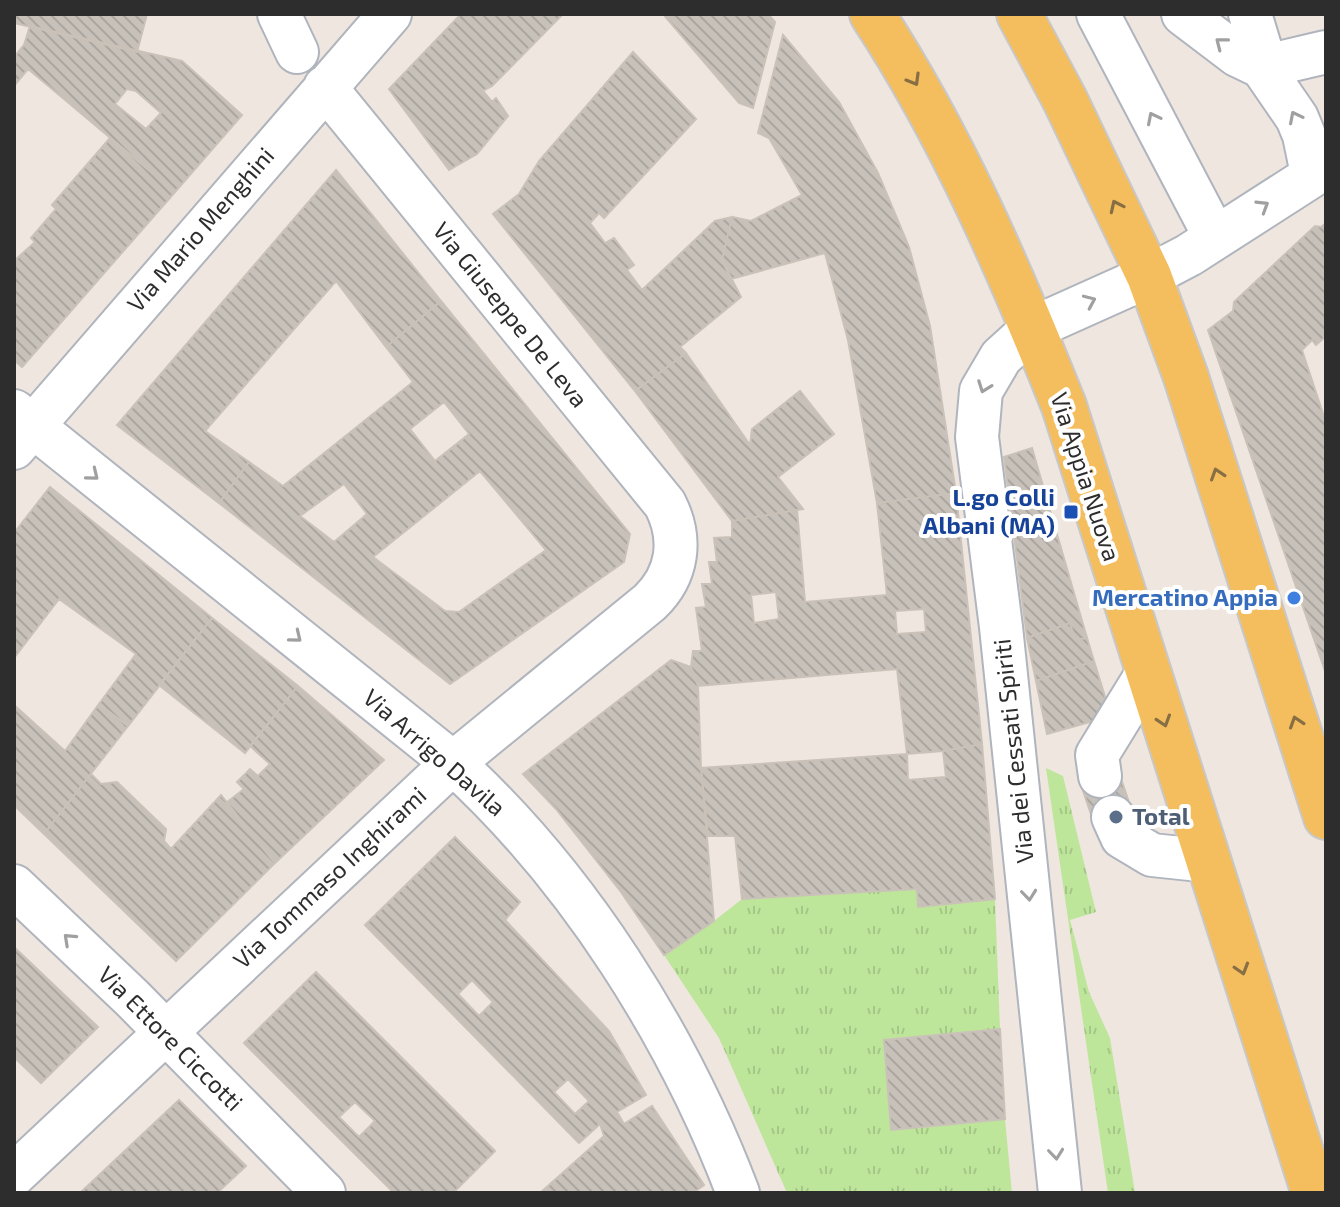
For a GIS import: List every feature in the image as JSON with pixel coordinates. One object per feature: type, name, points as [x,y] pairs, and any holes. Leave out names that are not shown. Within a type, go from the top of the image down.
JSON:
[{"type":"main road","name":"Via Appia Nuova","points":[[872,14],[912,77],[951,149],[1033,328],[1064,406],[1209,861],[1308,1189]]},
{"type":"main road","points":[[1019,14],[1065,100],[1149,276],[1182,366],[1324,802]]},
{"type":"street","points":[[279,14],[297,52]]},
{"type":"street","name":"Via Mario Menghini","points":[[20,428],[390,14]]},
{"type":"street","points":[[1098,14],[1215,237]]},
{"type":"street","points":[[1183,14],[1237,55],[1262,67],[1326,52]]},
{"type":"street","points":[[1250,14],[1260,47],[1262,67],[1297,118],[1319,171]]},
{"type":"street","name":"Via Giuseppe De Leva","points":[[325,87],[665,504],[673,524],[675,552]]},
{"type":"street","name":"Via dei Cessati Spiriti","points":[[1060,1193],[1001,627],[977,437],[978,409],[986,378],[1001,357],[1033,328],[1189,255],[1319,171]]},
{"type":"street","name":"Via Arrigo Davila","points":[[20,428],[453,763],[487,794],[538,850],[619,963],[666,1037],[690,1082],[738,1193]]},
{"type":"street","name":"Via Tommaso Inghirami","points":[[14,1175],[453,763],[650,602],[669,580],[675,552]]},
{"type":"street","points":[[1100,776],[1097,755],[1148,672]]},
{"type":"street","points":[[1113,817],[1122,837],[1152,855],[1209,861]]},
{"type":"street","name":"Via Ettore Ciccotti","points":[[14,886],[165,1032],[324,1193]]},
{"type":"green space","points":[[1046,768],[1063,776],[1096,912],[1070,920],[1089,992],[1110,1038],[1135,1193],[1108,1193]]},
{"type":"green space","points":[[917,889],[919,907],[995,899],[1000,1029],[884,1040],[892,1130],[1005,1119],[1012,1193],[787,1193],[719,1038],[664,955],[742,899]]},
{"type":"building","points":[[14,14],[147,14],[137,52],[14,23]]},
{"type":"building","points":[[461,14],[563,14],[492,86],[483,91],[492,102],[496,98],[508,116],[477,154],[449,170],[389,89]]},
{"type":"building","points":[[663,14],[768,14],[775,22],[753,108],[739,103]]},
{"type":"building","points":[[30,26],[182,61],[242,115],[175,192],[14,57],[24,45]],"holes":[[[127,89],[136,91],[161,113],[146,129],[115,104]]]},
{"type":"building","points":[[783,35],[839,102],[878,173],[909,247],[930,326],[956,493],[877,503],[848,340],[825,253],[731,279],[722,260],[732,217],[751,221],[802,195],[769,138],[758,133]]},
{"type":"building","points":[[633,52],[696,119],[604,218],[599,213],[590,223],[605,243],[614,238],[634,265],[627,270],[642,290],[715,221],[732,217],[722,260],[741,297],[680,347],[686,353],[635,391],[493,214],[519,194],[539,161]]},
{"type":"building","points":[[14,57],[28,69],[14,86]]},
{"type":"building","points":[[110,138],[175,192],[22,367],[14,360],[14,261],[35,242],[31,238],[56,209],[52,205]]},
{"type":"building","points":[[336,170],[441,301],[386,347],[336,281],[205,431],[249,462],[219,503],[117,425]]},
{"type":"building","points":[[1326,223],[1326,336],[1316,345],[1312,340],[1302,350],[1326,423],[1326,674],[1208,330],[1233,311],[1234,302],[1315,226],[1321,227]]},
{"type":"building","points":[[441,301],[630,534],[624,562],[450,684],[219,503],[249,462],[283,486],[413,382],[386,347]],"holes":[[[444,402],[469,434],[435,461],[410,429]],[[480,471],[546,550],[459,612],[445,611],[373,557]],[[344,484],[367,514],[334,542],[300,516]]]},
{"type":"building","points":[[686,353],[750,445],[752,429],[800,391],[834,434],[778,477],[803,509],[732,521],[635,391]]},
{"type":"building","points":[[1032,448],[1087,638],[1075,640],[1070,623],[1027,638],[1004,457]]},
{"type":"building","points":[[50,487],[212,618],[128,726],[99,704],[136,654],[59,599],[30,637],[14,623],[14,533]]},
{"type":"building","points":[[956,493],[982,744],[907,754],[897,669],[698,686],[691,667],[693,651],[702,651],[696,608],[706,607],[702,584],[712,584],[709,562],[717,562],[714,538],[732,537],[732,521],[797,510],[805,602],[887,595],[877,503]],"holes":[[[776,592],[779,619],[754,623],[751,595]],[[924,609],[926,632],[897,634],[895,611]]]},
{"type":"building","points":[[212,618],[298,686],[245,753],[159,685]]},
{"type":"building","points":[[14,623],[30,637],[14,658]]},
{"type":"building","points":[[1070,623],[1075,640],[1087,638],[1094,661],[1036,681],[1027,638]]},
{"type":"building","points":[[671,660],[691,667],[698,686],[701,768],[714,921],[664,955],[621,892],[556,809],[523,774]]},
{"type":"building","points":[[1094,661],[1111,716],[1047,734],[1036,681]]},
{"type":"building","points":[[298,686],[384,760],[275,863],[226,803],[244,789],[237,782],[250,769],[258,776],[270,764],[250,746]]},
{"type":"building","points":[[99,704],[128,726],[44,834],[14,805],[14,705],[65,751]]},
{"type":"building","points":[[982,744],[995,899],[918,907],[917,889],[742,899],[735,836],[708,836],[701,768],[907,754],[908,780],[946,777],[943,751]]},
{"type":"building","points":[[1118,770],[1132,811],[1094,823],[1080,782]]},
{"type":"building","points":[[91,774],[101,784],[117,782],[166,829],[164,841],[171,849],[221,795],[275,863],[176,961],[44,834]]},
{"type":"building","points":[[455,837],[520,902],[505,920],[609,1031],[646,1095],[617,1112],[624,1124],[652,1106],[704,1185],[693,1193],[540,1193],[604,1136],[600,1124],[579,1143],[365,925]],"holes":[[[472,980],[493,1002],[479,1016],[458,994]],[[568,1079],[589,1101],[575,1114],[554,1092]]]},
{"type":"building","points":[[14,947],[98,1027],[41,1083],[14,1057]]},
{"type":"building","points":[[316,972],[495,1151],[453,1193],[394,1193],[244,1043]],"holes":[[[355,1102],[375,1121],[359,1137],[339,1117]]]},
{"type":"building","points":[[1000,1029],[1005,1119],[891,1130],[884,1040]]},
{"type":"building","points":[[179,1100],[246,1166],[217,1193],[80,1193]]},
{"type":"place","name":"L.go Colli Albani (MA)","points":[[1071,512]]},
{"type":"place","name":"Mercatino Appia","points":[[1294,598]]},
{"type":"place","name":"Total","points":[[1116,817]]}]
